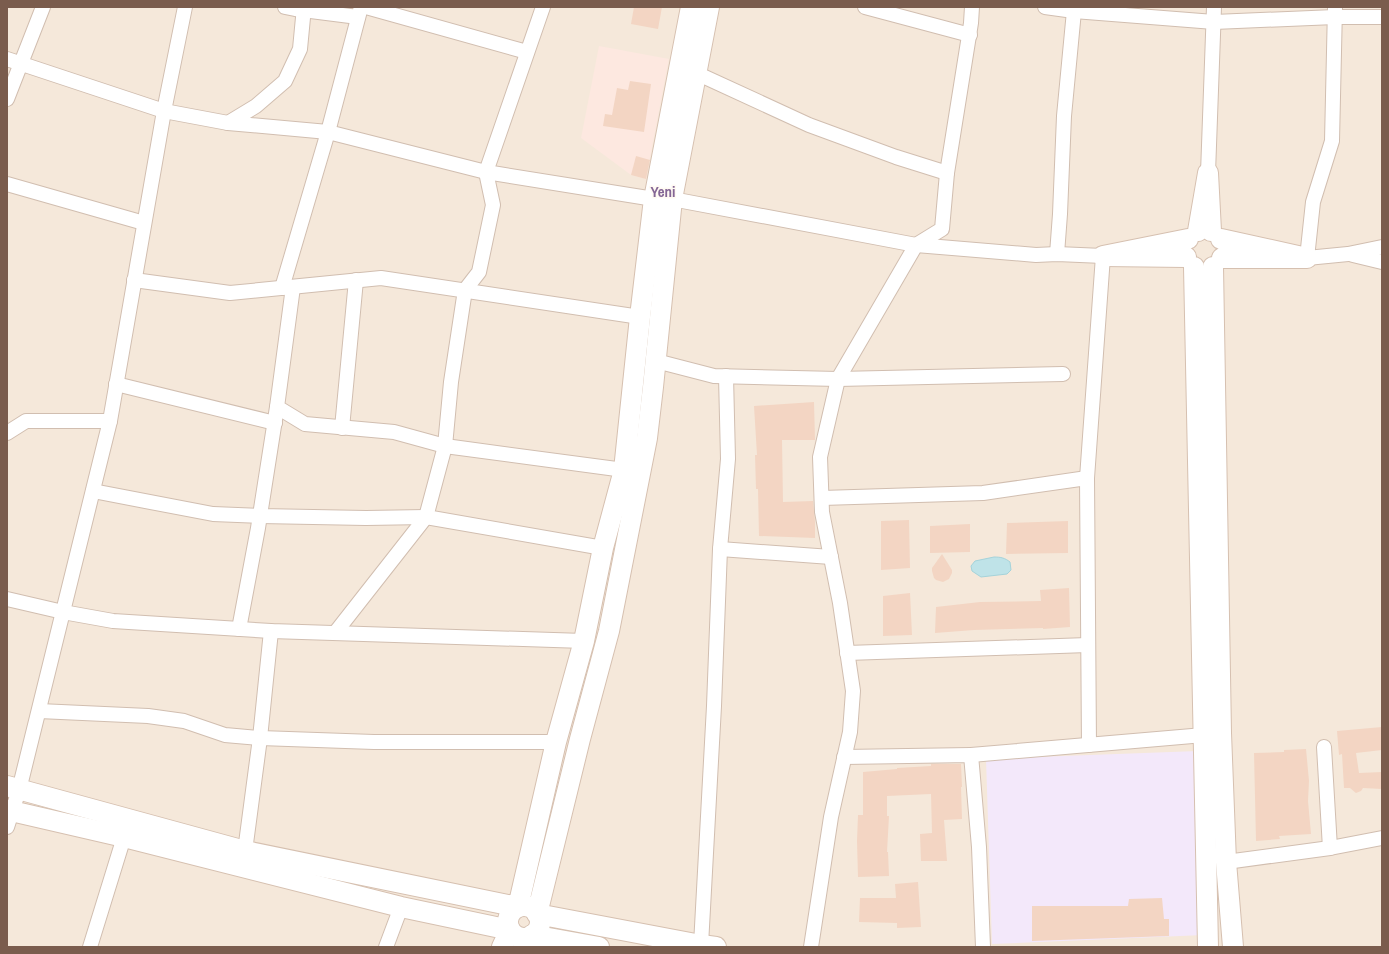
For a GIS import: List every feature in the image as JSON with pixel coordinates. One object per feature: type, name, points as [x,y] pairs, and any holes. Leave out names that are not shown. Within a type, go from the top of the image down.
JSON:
[{"type":"main road","points":[[506,938],[510,914],[518,907],[556,742],[584,641],[603,548],[624,470],[640,317],[663,199],[691,7]]},
{"type":"main road","points":[[537,914],[580,739],[609,631],[647,438],[656,361],[663,199],[696,73],[709,7]]},
{"type":"main road","points":[[1208,173],[1204,248],[1204,735],[1208,947]]},
{"type":"main road","points":[[1204,248],[1226,862],[1233,947]]},
{"type":"main road","points":[[1103,256],[1204,248],[1307,258]]},
{"type":"main road","points":[[13,788],[245,851],[518,907],[522,906],[531,908],[539,918],[538,928],[529,941]]},
{"type":"main road","points":[[9,817],[124,837],[401,907],[506,938],[517,936],[527,937],[529,941],[599,947]]},
{"type":"main road","points":[[537,914],[708,946]]},
{"type":"street","points":[[7,99],[14,62],[43,7]]},
{"type":"street","points":[[9,817],[13,788],[39,710],[110,421],[164,110],[185,7]]},
{"type":"street","points":[[285,7],[304,9],[362,10],[527,52]]},
{"type":"street","points":[[335,633],[426,517],[445,446],[465,290],[479,272],[493,205],[486,172],[543,7]]},
{"type":"street","points":[[865,7],[970,35]]},
{"type":"street","points":[[811,947],[831,817],[850,732],[853,691],[822,512],[820,457],[838,379],[916,245],[942,229],[948,173],[970,35],[972,7]]},
{"type":"street","points":[[1045,7],[1074,11],[1214,22],[1335,12],[1382,17]]},
{"type":"street","points":[[1208,173],[1214,7]]},
{"type":"street","points":[[228,123],[256,106],[285,81],[300,49],[304,9]]},
{"type":"street","points":[[240,629],[275,423],[288,287],[328,132],[362,10]]},
{"type":"street","points":[[1057,254],[1064,116],[1074,11]]},
{"type":"street","points":[[1335,12],[1332,141],[1313,202],[1307,258],[1348,254],[1382,247]]},
{"type":"street","points":[[14,62],[164,110],[228,123],[328,132],[486,172],[663,199],[916,245],[1036,255],[1057,254],[1103,256],[1087,478],[1089,745]]},
{"type":"street","points":[[696,73],[809,125],[896,157],[948,173]]},
{"type":"street","points":[[7,184],[144,223]]},
{"type":"street","points":[[1348,254],[1382,262]]},
{"type":"street","points":[[134,280],[230,293],[381,278],[640,317]]},
{"type":"street","points":[[342,428],[356,280]]},
{"type":"street","points":[[656,361],[714,376],[838,379],[1063,374]]},
{"type":"street","points":[[708,946],[714,706],[720,549],[728,459],[726,376]]},
{"type":"street","points":[[116,384],[275,423]]},
{"type":"street","points":[[277,407],[305,424],[394,432],[445,446],[624,470]]},
{"type":"street","points":[[7,433],[26,421],[110,421]]},
{"type":"street","points":[[822,498],[983,493],[1087,478]]},
{"type":"street","points":[[93,491],[214,514],[366,518],[426,517],[603,548]]},
{"type":"street","points":[[720,549],[831,557]]},
{"type":"street","points":[[7,599],[63,612],[113,620],[271,631],[584,641]]},
{"type":"street","points":[[245,851],[260,738],[271,631]]},
{"type":"street","points":[[847,654],[1088,644]]},
{"type":"street","points":[[39,710],[155,717],[184,721],[226,735],[260,738],[374,742],[556,742]]},
{"type":"street","points":[[844,757],[971,755],[1204,735]]},
{"type":"street","points":[[1324,747],[1330,848]]},
{"type":"street","points":[[971,755],[979,847],[983,947]]},
{"type":"street","points":[[90,947],[124,837]]},
{"type":"street","points":[[1226,862],[1330,848],[1382,838]]},
{"type":"street","points":[[386,947],[401,907]]},
{"type":"shaded area","points":[[7,7],[1382,7],[1382,947],[7,947]]},
{"type":"shaded area","points":[[599,46],[669,59],[646,179],[631,175],[581,138]]},
{"type":"shaded area","points":[[1198,751],[1204,935],[992,944],[986,759]]},
{"type":"water","points":[[994,557],[1003,558],[1010,562],[1011,570],[1007,574],[981,577],[972,571],[971,566],[975,561]]},
{"type":"building","points":[[634,7],[662,7],[658,29],[631,24]]},
{"type":"building","points":[[630,81],[651,84],[644,132],[603,126],[605,114],[612,115],[617,88],[628,90]]},
{"type":"building","points":[[636,156],[650,160],[646,179],[631,175]]},
{"type":"building","points":[[814,402],[815,440],[782,440],[783,502],[813,501],[815,538],[759,536],[754,406]]},
{"type":"building","points":[[909,520],[910,568],[881,570],[881,521]]},
{"type":"building","points":[[1068,521],[1068,553],[1006,554],[1007,523]]},
{"type":"building","points":[[970,524],[970,552],[930,553],[930,526]]},
{"type":"building","points":[[942,554],[952,570],[949,579],[943,582],[934,578],[932,571],[932,568]]},
{"type":"building","points":[[1069,588],[1070,627],[974,630],[935,633],[936,607],[980,602],[1041,601],[1040,590]]},
{"type":"building","points":[[910,593],[912,635],[883,636],[883,596]]},
{"type":"building","points":[[1382,727],[1382,750],[1356,753],[1359,773],[1382,772],[1382,789],[1363,788],[1361,791],[1356,793],[1350,788],[1344,788],[1342,754],[1339,755],[1337,731]]},
{"type":"building","points":[[1306,749],[1311,834],[1279,836],[1280,839],[1256,841],[1254,753],[1284,752],[1284,750]]},
{"type":"building","points":[[931,764],[961,764],[962,819],[944,820],[947,861],[921,861],[920,834],[932,833],[931,794],[887,796],[887,816],[889,816],[887,852],[889,876],[858,877],[858,815],[863,815],[863,772],[931,766]]},
{"type":"building","points":[[918,882],[921,927],[897,928],[897,923],[859,922],[860,898],[896,898],[895,884]]},
{"type":"building","points":[[1162,898],[1164,919],[1169,919],[1169,936],[1032,941],[1032,906],[1128,906],[1129,899]]},
{"type":"district","name":"Yeni","points":[[663,191]]}]
